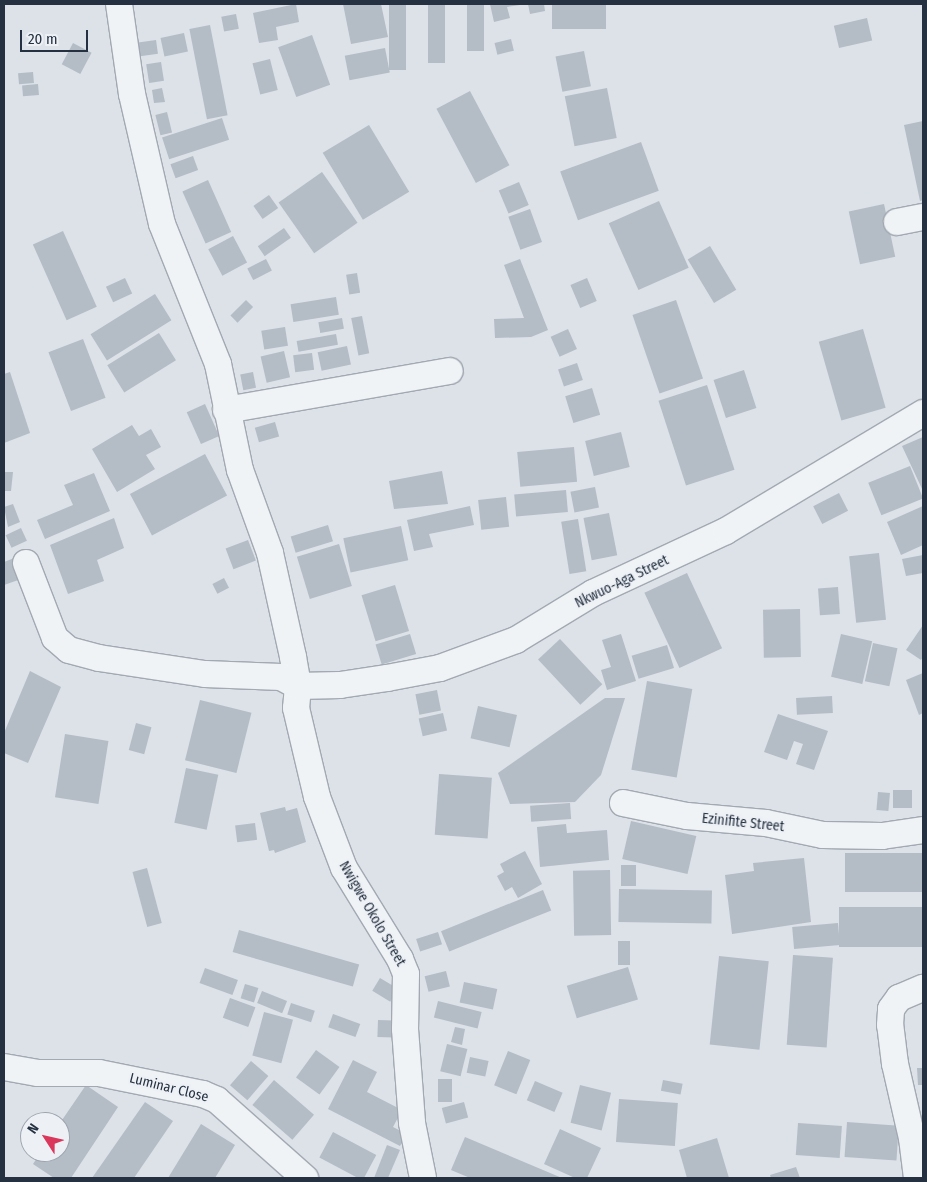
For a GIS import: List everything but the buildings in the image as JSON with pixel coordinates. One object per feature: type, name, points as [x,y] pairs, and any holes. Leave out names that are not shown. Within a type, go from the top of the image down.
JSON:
[{"type":"street","name":"Nwigwe Okolo Street","points":[[119,4],[132,94],[162,224],[218,364],[226,410],[240,470],[270,553],[298,686],[296,708],[316,797],[344,868],[400,959],[406,974],[405,1029],[412,1123],[424,1178]]},
{"type":"street","points":[[897,222],[923,217]]},
{"type":"street","points":[[226,410],[450,372]]},
{"type":"street","name":"Nkwuo-Aga Street","points":[[298,686],[340,685],[440,668],[516,640],[593,594],[726,531],[923,413]]},
{"type":"street","points":[[26,563],[55,638],[69,650],[99,658],[205,674],[281,677],[298,686]]},
{"type":"street","name":"Ezinifite Street","points":[[623,803],[687,816],[766,823],[823,835],[882,836],[923,830]]},
{"type":"street","points":[[917,1178],[912,1138],[895,1064],[890,1025],[891,1009],[899,998],[923,988]]},
{"type":"street","name":"Luminar Close","points":[[4,1067],[38,1073],[99,1074],[203,1094],[217,1100],[305,1178]]}]
